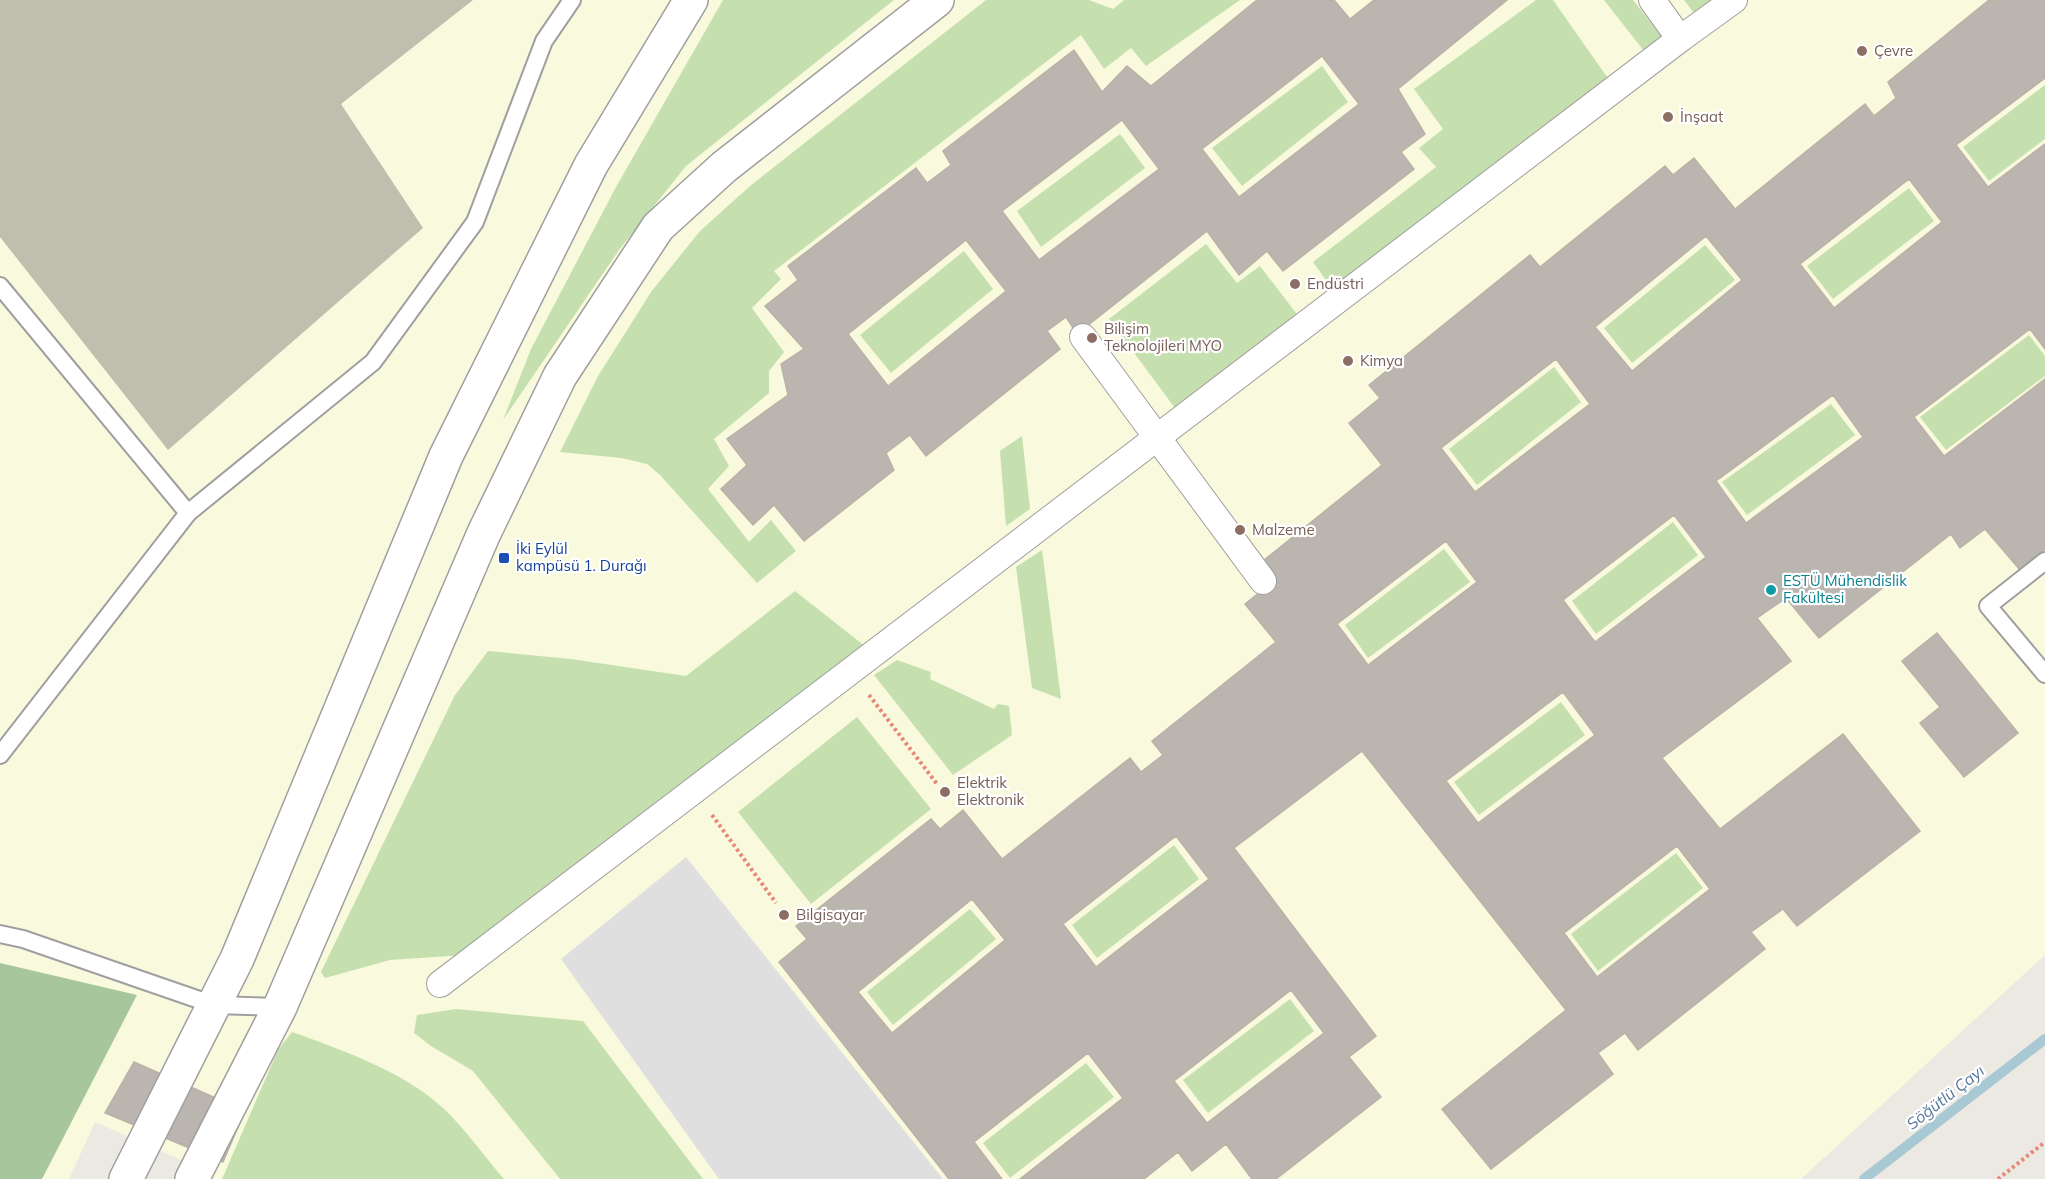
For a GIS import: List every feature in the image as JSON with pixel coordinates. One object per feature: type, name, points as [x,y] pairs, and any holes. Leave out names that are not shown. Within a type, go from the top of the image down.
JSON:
[{"type":"street","points":[[126,1179],[237,958],[446,456],[591,165],[691,0]]},
{"type":"street","points":[[192,1179],[280,1007],[484,533],[566,366],[658,227],[724,167],[936,0]]},
{"type":"street","points":[[1652,0],[1680,39]]},
{"type":"street","points":[[440,984],[1734,0]]},
{"type":"street","points":[[1083,337],[1263,580]]},
{"type":"lane","points":[[0,755],[188,513],[373,362],[475,222],[543,41],[572,0]]},
{"type":"lane","points":[[0,286],[188,513]]},
{"type":"lane","points":[[2045,561],[1988,606],[2045,674]]},
{"type":"lane","points":[[0,934],[23,939],[214,1005],[280,1007]]},
{"type":"path","points":[[850,671],[938,784]]},
{"type":"path","points":[[694,790],[776,903]]},
{"type":"path","points":[[1998,1179],[2045,1142]]},
{"type":"shaded area","points":[[0,0],[2045,0],[2045,955],[1801,1179],[209,1179],[211,1173],[95,1122],[69,1179],[0,1179]]},
{"type":"shaded area","points":[[0,0],[473,0],[341,104],[423,228],[168,450],[0,237]]},
{"type":"shaded area","points":[[686,857],[943,1179],[719,1179],[561,959]]},
{"type":"green space","points":[[723,0],[894,0],[686,166],[619,250],[503,420],[531,349],[616,187]]},
{"type":"green space","points":[[986,0],[1089,0],[1113,9],[1124,0],[1240,0],[1146,66],[1131,48],[1104,69],[1081,35],[774,271],[781,279],[752,308],[784,352],[769,371],[769,393],[714,439],[729,466],[708,489],[749,542],[771,520],[796,551],[757,583],[660,475],[647,464],[621,458],[560,452],[598,376],[651,292],[700,231],[750,186]]},
{"type":"green space","points":[[1536,0],[1553,0],[1612,84],[1341,301],[1313,262],[1436,167],[1419,148],[1443,129],[1414,89]]},
{"type":"green space","points":[[1604,0],[1633,0],[1669,46],[1651,60]]},
{"type":"green space","points":[[1684,0],[1728,0],[1700,21]]},
{"type":"green space","points":[[1322,66],[1348,102],[1242,186],[1212,148]]},
{"type":"green space","points":[[2045,85],[2045,139],[1989,181],[1963,147]]},
{"type":"green space","points":[[1120,134],[1145,168],[1041,247],[1017,211]]},
{"type":"green space","points":[[1909,188],[1934,221],[1833,299],[1807,266]]},
{"type":"green space","points":[[1206,244],[1237,283],[1260,266],[1306,326],[1186,423],[1109,319]]},
{"type":"green space","points":[[1705,245],[1735,280],[1632,363],[1604,328]]},
{"type":"green space","points":[[964,251],[993,289],[891,373],[860,335]]},
{"type":"green space","points":[[2029,335],[2045,356],[2045,376],[1946,450],[1920,417]]},
{"type":"green space","points":[[1554,367],[1581,402],[1477,485],[1449,449]]},
{"type":"green space","points":[[1831,404],[1855,435],[1747,515],[1722,482]]},
{"type":"green space","points":[[1022,436],[1030,509],[1006,526],[1000,451]]},
{"type":"green space","points":[[1673,522],[1698,555],[1596,634],[1572,601]]},
{"type":"green space","points":[[1444,549],[1470,582],[1368,658],[1345,625]]},
{"type":"green space","points":[[1042,550],[1061,699],[1032,688],[1016,567]]},
{"type":"green space","points":[[795,591],[866,647],[508,924],[491,928],[465,955],[390,960],[325,978],[321,972],[455,695],[488,651],[571,659],[686,676]]},
{"type":"green space","points":[[897,660],[931,672],[930,679],[994,709],[998,704],[1009,706],[1012,735],[953,775],[874,675]]},
{"type":"green space","points":[[1561,702],[1585,735],[1479,815],[1454,782]]},
{"type":"green space","points":[[857,717],[931,809],[811,904],[738,812]]},
{"type":"green space","points":[[1174,845],[1199,879],[1097,958],[1072,925]]},
{"type":"green space","points":[[1676,853],[1703,888],[1598,971],[1571,934]]},
{"type":"green space","points":[[970,909],[996,939],[893,1025],[867,992]]},
{"type":"green space","points":[[0,963],[137,995],[42,1179],[0,1179]]},
{"type":"green space","points":[[1290,999],[1314,1031],[1208,1113],[1183,1080]]},
{"type":"green space","points":[[456,1009],[583,1021],[703,1179],[560,1179],[473,1071],[414,1033],[417,1015]]},
{"type":"green space","points":[[292,1032],[372,1063],[429,1096],[460,1126],[504,1179],[222,1179],[278,1050]]},
{"type":"green space","points":[[1086,1063],[1114,1097],[1010,1178],[983,1143]]},
{"type":"building","points":[[1257,0],[1334,0],[1350,19],[1374,0],[1507,0],[1398,89],[1425,134],[1401,152],[1414,169],[1283,271],[1267,251],[1239,275],[1207,231],[1077,334],[1066,317],[1047,331],[1060,349],[926,456],[910,435],[886,453],[894,470],[804,541],[774,505],[753,525],[721,489],[747,465],[727,439],[788,395],[781,364],[804,349],[765,306],[798,280],[788,266],[916,168],[927,183],[951,165],[943,151],[1074,50],[1102,92],[1127,66],[1151,86]],"holes":[[[1322,56],[1359,104],[1239,197],[1202,149]],[[1122,120],[1159,169],[1039,260],[1002,211]],[[966,240],[1006,291],[888,386],[848,334]]]},
{"type":"building","name":"ESTÜ Mühendislik Fakültesi","points":[[1989,0],[2045,0],[2045,78],[1956,145],[1988,187],[2045,144],[2045,349],[2030,329],[1914,417],[1944,456],[2045,379],[2045,549],[2020,570],[1985,529],[1960,548],[1951,534],[1819,638],[1786,598],[1757,618],[1791,661],[1662,758],[1720,829],[1843,734],[1920,831],[1797,926],[1783,909],[1751,932],[1765,949],[1638,1050],[1625,1033],[1598,1053],[1613,1074],[1491,1169],[1442,1109],[1566,1010],[1362,751],[1234,848],[1376,1036],[1349,1057],[1381,1097],[1276,1179],[1252,1179],[1226,1144],[1192,1171],[1178,1152],[1144,1179],[1020,1179],[1123,1098],[1088,1053],[974,1142],[1002,1179],[949,1179],[779,962],[807,939],[796,926],[931,819],[940,829],[963,810],[1002,859],[1130,758],[1141,772],[1163,755],[1152,741],[1276,642],[1245,604],[1276,579],[1263,561],[1382,465],[1349,423],[1380,398],[1369,385],[1530,255],[1540,267],[1665,166],[1673,175],[1694,158],[1735,209],[1865,104],[1874,116],[1896,98],[1888,82]],"holes":[[[1909,179],[1942,222],[1834,308],[1800,264]],[[1706,236],[1742,280],[1632,371],[1595,327]],[[1556,359],[1590,404],[1475,492],[1441,448]],[[1833,395],[1863,437],[1746,523],[1716,481]],[[1674,515],[1706,557],[1595,642],[1563,600]],[[1446,541],[1477,582],[1368,665],[1337,624]],[[1563,692],[1595,735],[1478,823],[1446,781]],[[1176,836],[1209,879],[1096,967],[1063,924]],[[1677,846],[1710,889],[1597,977],[1564,933]],[[972,899],[1005,940],[892,1033],[858,992]],[[1291,990],[1324,1033],[1207,1123],[1174,1081]]]},
{"type":"building","points":[[1937,633],[2018,733],[1964,777],[1920,723],[1940,707],[1902,661]]},
{"type":"building","points":[[134,1062],[245,1111],[223,1162],[105,1113]]},
{"type":"waterway","name":"Söğütlü Çayı","points":[[1864,1179],[2045,1039]]},
{"type":"place","name":"Çevre","points":[[1862,51]]},
{"type":"place","name":"İnşaat","points":[[1668,117]]},
{"type":"place","name":"Endüstri","points":[[1295,284]]},
{"type":"place","name":"Bilişim Teknolojileri MYO","points":[[1092,338]]},
{"type":"place","name":"Kimya","points":[[1348,361]]},
{"type":"place","name":"Malzeme","points":[[1240,530]]},
{"type":"place","name":"İki Eylül kampüsü 1. Durağı","points":[[504,558]]},
{"type":"place","name":"ESTÜ Mühendislik Fakültesi","points":[[1771,590]]},
{"type":"place","name":"Elektrik Elektronik","points":[[945,792]]},
{"type":"place","name":"Bilgisayar","points":[[784,915]]}]
